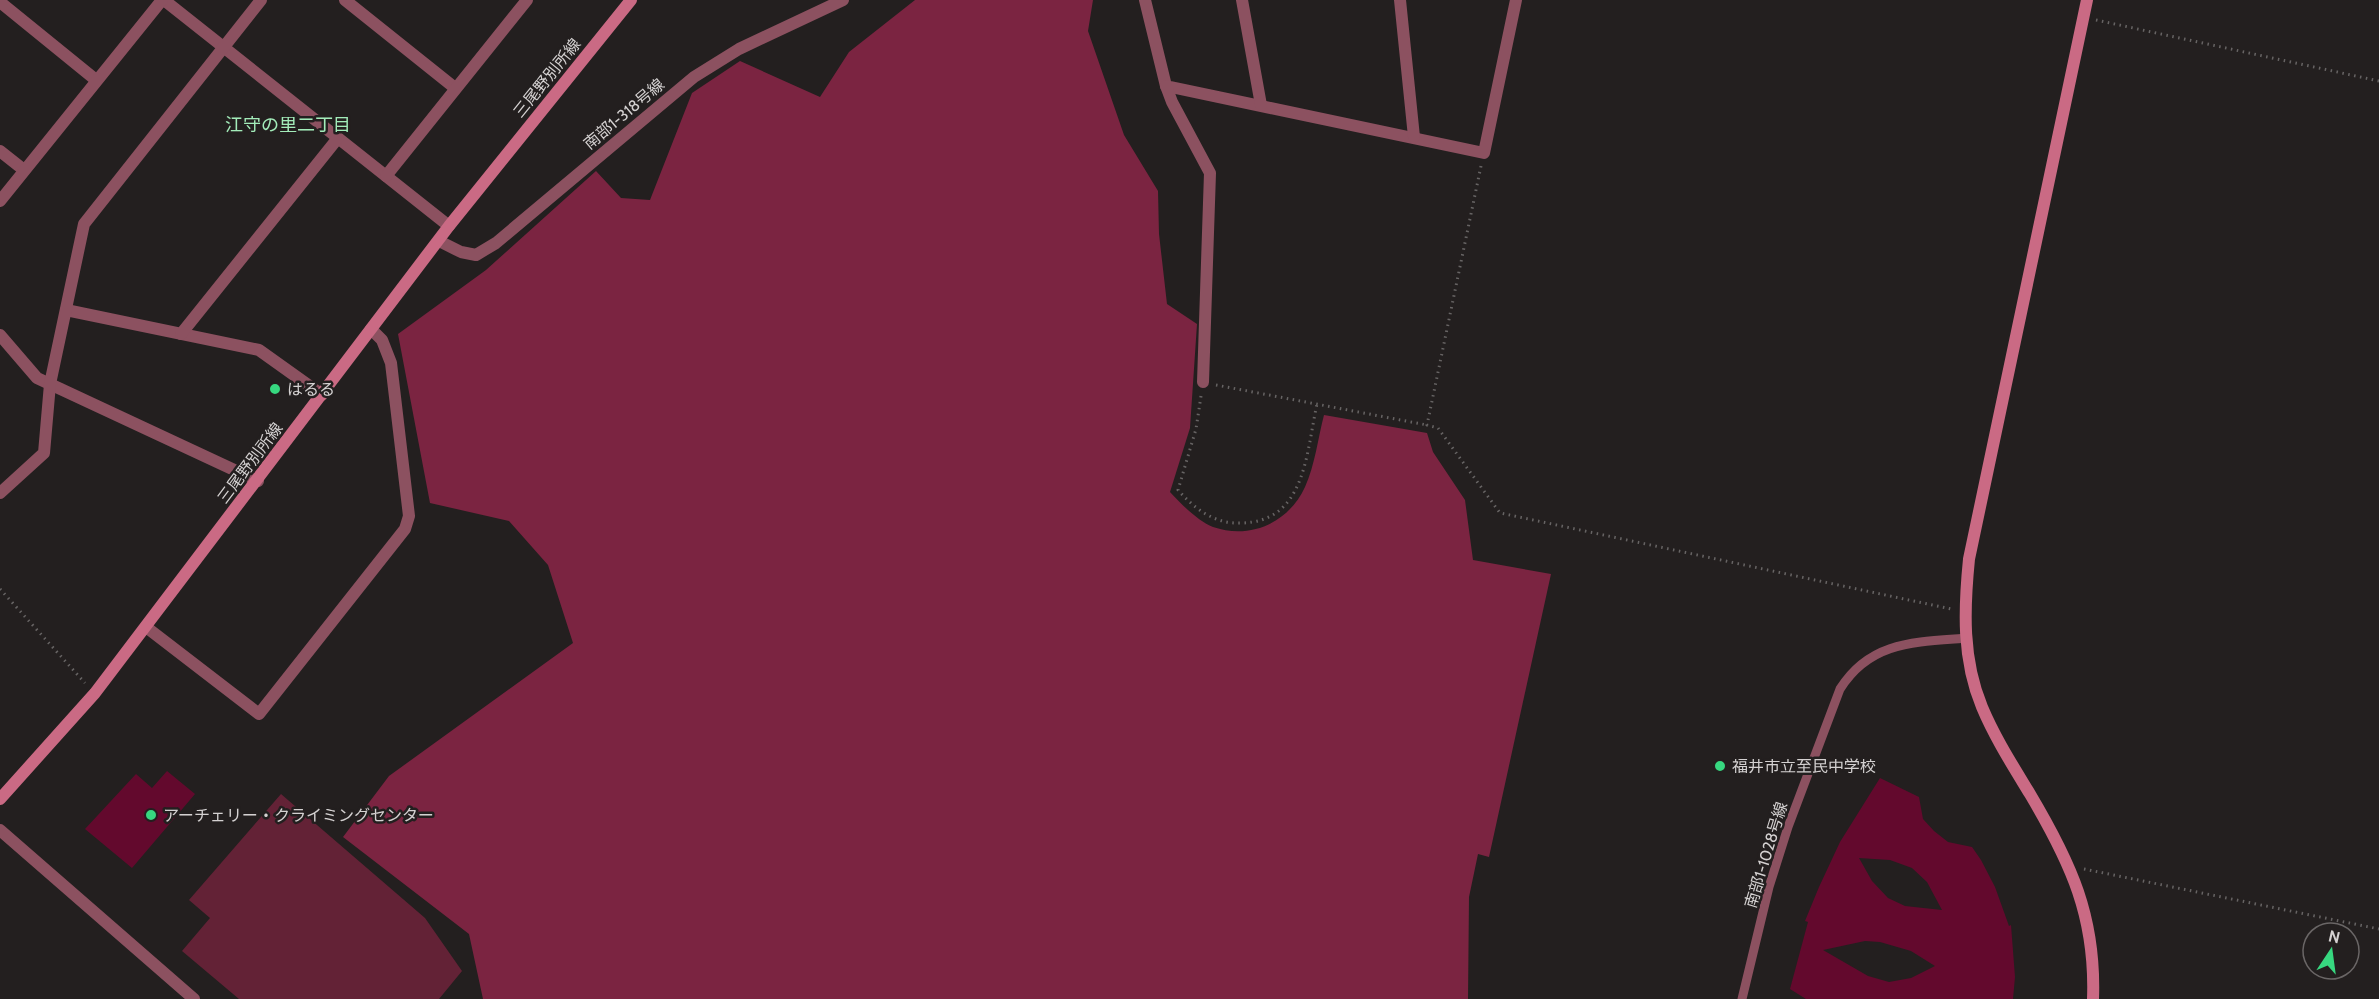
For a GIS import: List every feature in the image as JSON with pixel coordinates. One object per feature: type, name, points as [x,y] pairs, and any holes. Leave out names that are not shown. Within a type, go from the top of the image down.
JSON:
[{"type":"street","points":[[0,201],[163,0],[449,226]]},
{"type":"street","points":[[0,493],[44,453],[50,384],[84,224],[261,0]]},
{"type":"street","points":[[345,0],[455,88]]},
{"type":"street","points":[[386,176],[527,0]]},
{"type":"street","name":"三尾野別所線","points":[[0,799],[95,693],[258,481],[449,226],[631,0]]},
{"type":"street","name":"南部1-318号線","points":[[439,241],[461,252],[476,255],[496,243],[694,77],[739,49],[843,0]]},
{"type":"street","points":[[1145,0],[1172,102],[1210,173],[1203,382]]},
{"type":"street","points":[[1242,0],[1261,105]]},
{"type":"street","points":[[1400,0],[1414,137]]},
{"type":"street","points":[[1166,86],[1484,153],[1516,0]]},
{"type":"street","points":[[2087,0],[1969,559],[1965,611],[1968,660],[1982,706],[2003,749],[2070,867],[2087,919],[2092,943],[2093,999]]},
{"type":"street","points":[[0,2],[96,80]]},
{"type":"street","points":[[181,334],[338,138]]},
{"type":"street","points":[[0,151],[24,170]]},
{"type":"street","points":[[66,310],[259,350],[322,395]]},
{"type":"street","points":[[146,627],[259,714],[405,529],[409,516],[391,363],[382,340],[371,329]]},
{"type":"street","points":[[0,335],[37,378],[258,481]]},
{"type":"street","points":[[0,830],[195,999]]},
{"type":"lane","name":"南部1-1028号線","points":[[1742,999],[1769,887],[1788,827],[1840,689],[1851,672],[1864,660],[1882,650],[1906,644],[1967,638]]},
{"type":"path","points":[[2083,18],[2379,81]]},
{"type":"path","points":[[1427,425],[1484,153]]},
{"type":"path","points":[[1317,404],[1300,481],[1292,498],[1281,511],[1264,521],[1232,524],[1214,519],[1178,490],[1196,429],[1203,382],[1427,425],[1438,428],[1500,513],[1965,611]]},
{"type":"path","points":[[0,589],[95,693]]},
{"type":"path","points":[[2070,867],[2379,929]]},
{"type":"shaded area","points":[[915,0],[1093,0],[1088,31],[1124,135],[1158,191],[1159,234],[1167,304],[1197,324],[1190,428],[1170,492],[1190,512],[1213,527],[1241,531],[1267,525],[1279,518],[1289,510],[1305,487],[1314,461],[1324,415],[1427,433],[1433,452],[1465,500],[1473,560],[1551,574],[1489,857],[1478,854],[1469,897],[1468,999],[483,999],[469,934],[343,837],[389,776],[573,643],[548,565],[509,521],[430,503],[398,334],[486,270],[596,171],[621,198],[650,200],[692,93],[740,61],[820,97],[849,52]]},
{"type":"shaded area","points":[[281,794],[425,918],[462,971],[439,999],[239,999],[182,951],[210,918],[189,900]]},
{"type":"building","points":[[167,771],[195,794],[132,868],[85,829],[136,774],[152,788]]},
{"type":"building","points":[[1880,778],[1919,797],[1923,819],[1948,842],[1972,847],[1995,887],[2009,926],[2011,925],[2015,977],[2013,999],[1806,999],[1790,989],[1808,922],[1805,921],[1840,842]],"holes":[[[1859,858],[1890,860],[1912,868],[1927,882],[1942,910],[1905,906],[1888,898],[1872,881]],[[1865,941],[1880,942],[1911,951],[1935,966],[1911,978],[1889,982],[1868,976],[1823,950]]]},
{"type":"place","name":"はるる","points":[[275,389]]},
{"type":"place","name":"福井市立至民中学校","points":[[1720,766]]},
{"type":"place","name":"アーチェリー・クライミングセンター","points":[[151,815]]},
{"type":"district","name":"江守の里二丁目","points":[[288,125]]}]
